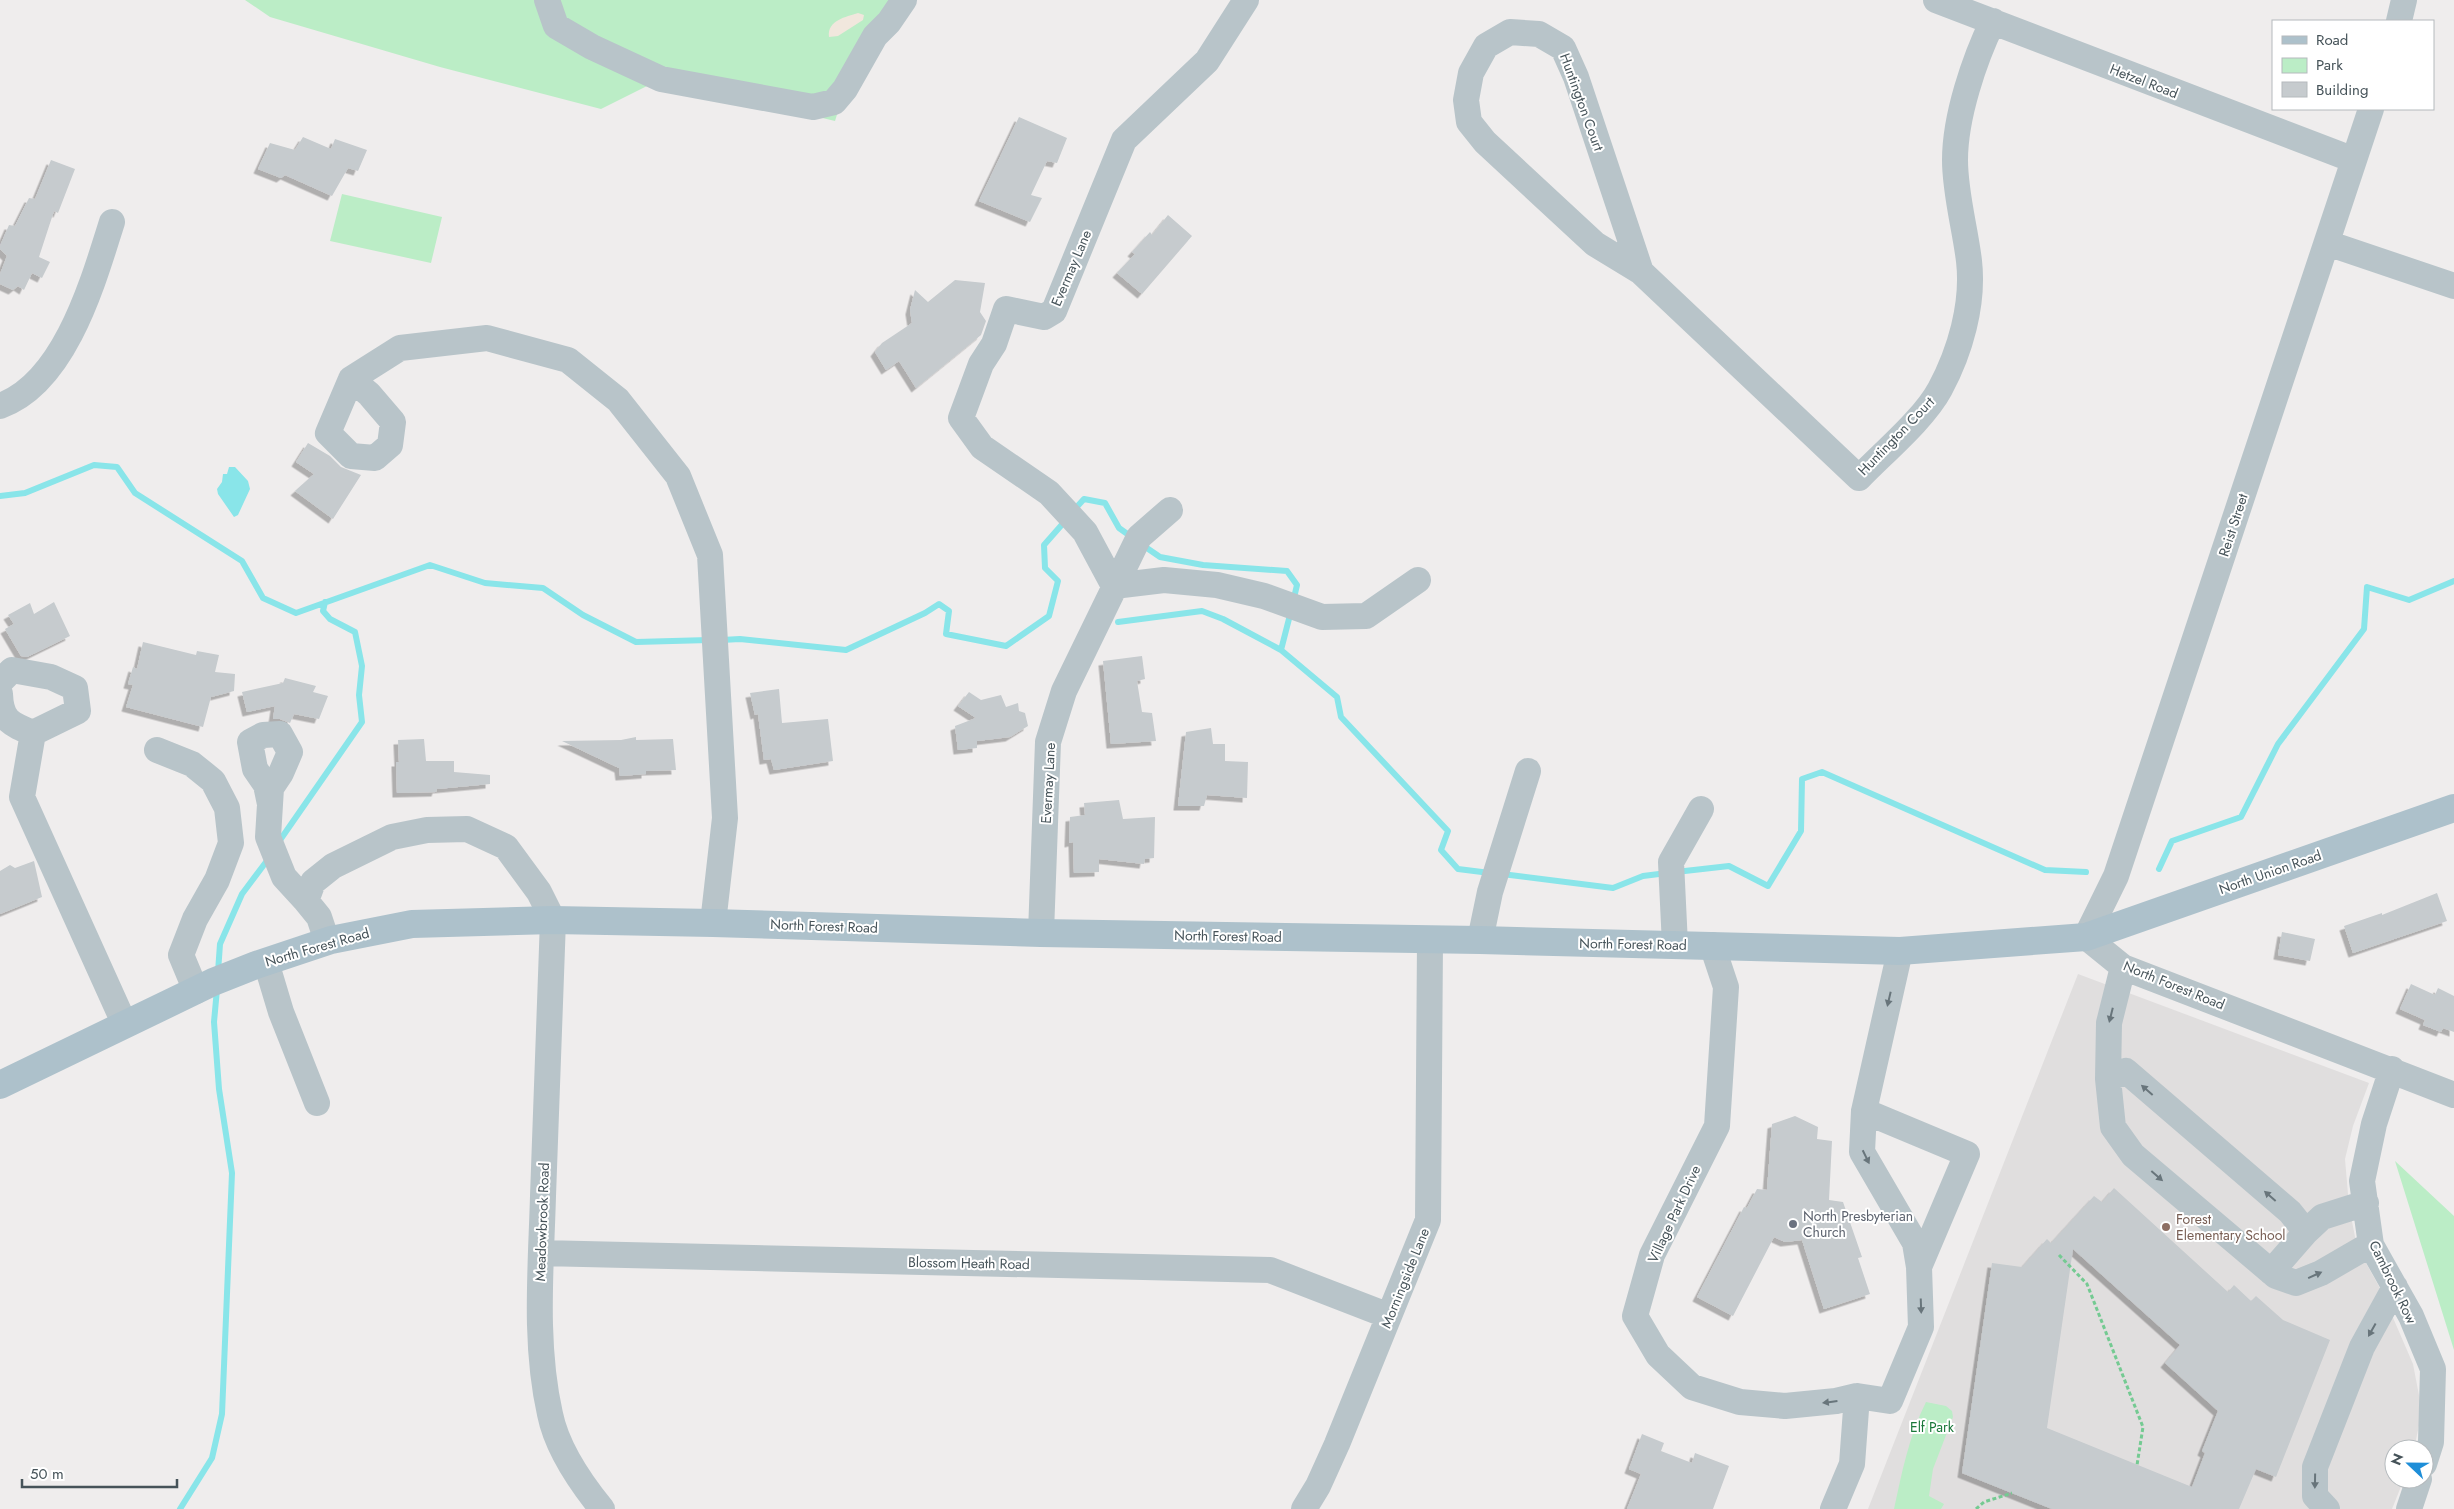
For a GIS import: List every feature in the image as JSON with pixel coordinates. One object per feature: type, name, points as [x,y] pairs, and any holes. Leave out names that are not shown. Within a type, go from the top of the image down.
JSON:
[{"type":"main road","name":"North Union Road","points":[[2086,937],[2454,808]]},
{"type":"main road","name":"North Forest Road","points":[[0,1085],[196,990],[266,962],[327,942],[412,924],[553,920],[713,922],[1041,933],[1480,940],[1900,951],[2086,937]]},
{"type":"street","points":[[548,0],[556,26],[592,47],[661,79],[813,107],[834,102],[845,89],[875,36],[890,22],[904,0]]},
{"type":"street","name":"Evermay Lane","points":[[1114,586],[1085,532],[1049,493],[982,447],[961,418],[981,364],[994,344],[1006,309],[1044,316],[1054,312],[1124,140],[1207,61],[1246,0]]},
{"type":"street","name":"Hetzel Road","points":[[1936,0],[2354,160]]},
{"type":"street","points":[[2399,20],[2404,0]]},
{"type":"street","name":"Huntington Court","points":[[1641,272],[1576,77],[1563,48],[1539,34],[1510,32],[1486,46],[1471,73],[1466,100],[1469,122],[1485,142],[1595,244],[1641,272],[1858,478],[1917,419],[1939,391],[1951,367],[1962,334],[1968,299],[1969,263],[1957,186],[1957,135],[1970,80],[1993,21]]},
{"type":"street","name":"Reist Street","points":[[2086,937],[2116,876],[2371,110]]},
{"type":"street","points":[[0,406],[14,401],[40,381],[59,357],[95,277],[112,222]]},
{"type":"street","points":[[2327,243],[2454,286]]},
{"type":"street","points":[[351,379],[400,348],[487,338],[568,360],[618,400],[678,476],[710,555],[725,818],[713,922]]},
{"type":"street","name":"Evermay Lane","points":[[1041,933],[1048,742],[1064,691],[1139,537],[1170,510]]},
{"type":"street","points":[[1114,586],[1164,580],[1217,585],[1264,596],[1322,617],[1366,616],[1418,580]]},
{"type":"street","points":[[0,682],[12,670],[51,676],[75,688],[78,711],[33,732],[14,726],[1,710],[0,694]]},
{"type":"street","points":[[33,732],[22,797],[126,1025]]},
{"type":"street","points":[[157,750],[192,764],[213,781],[227,808],[231,843],[217,880],[195,919],[181,955],[196,990]]},
{"type":"street","points":[[1480,940],[1490,892],[1528,771]]},
{"type":"street","points":[[270,804],[268,837],[284,877],[319,917],[327,942]]},
{"type":"street","points":[[1675,945],[1671,862],[1701,809]]},
{"type":"street","points":[[306,901],[313,882],[333,866],[392,836],[427,830],[467,829],[506,847],[538,892],[553,920]]},
{"type":"street","name":"Meadowbrook Road","points":[[553,920],[541,1253],[541,1358],[550,1416],[573,1470],[602,1509]]},
{"type":"street","name":"North Forest Road","points":[[2086,937],[2123,967],[2392,1069],[2454,1095]]},
{"type":"street","name":"Morningside Lane","points":[[1304,1509],[1318,1486],[1338,1444],[1428,1220],[1430,940]]},
{"type":"street","name":"Village Park Drive","points":[[1712,946],[1726,987],[1717,1126],[1652,1255],[1635,1316],[1658,1355],[1692,1387],[1740,1402],[1785,1406],[1836,1401],[1858,1396],[1890,1401],[1921,1327],[1919,1267],[1915,1243],[1862,1152],[1864,1111],[1900,951]]},
{"type":"street","points":[[266,962],[281,1012],[317,1103]]},
{"type":"street","points":[[2123,967],[2109,1023],[2108,1079],[2113,1127],[2133,1155],[2271,1272],[2296,1284],[2320,1273],[2371,1244]]},
{"type":"street","name":"Cambrook Row","points":[[2392,1069],[2374,1124],[2362,1181],[2371,1244],[2411,1316],[2433,1369],[2431,1439]]},
{"type":"street","points":[[2108,1079],[2126,1071],[2290,1212],[2306,1232]]},
{"type":"street","points":[[1864,1111],[1967,1154],[1919,1267]]},
{"type":"street","points":[[2271,1272],[2306,1232],[2322,1217],[2366,1203]]},
{"type":"street","name":"Blossom Heath Road","points":[[541,1253],[1270,1270],[1389,1316]]},
{"type":"street","points":[[2327,1509],[2315,1496],[2316,1467],[2362,1347],[2395,1287]]},
{"type":"street","points":[[1832,1509],[1852,1464],[1858,1396]]},
{"type":"street","points":[[2409,1509],[2416,1489]]},
{"type":"path","points":[[2059,1255],[2086,1284],[2143,1427],[2137,1465]]},
{"type":"path","points":[[1976,1509],[1984,1502],[2012,1493]]},
{"type":"shaded area","name":"Forest Elementary School","points":[[2078,974],[2369,1083],[2353,1126],[2345,1159],[2349,1206],[2357,1247],[2381,1290],[2413,1364],[2422,1411],[2416,1439],[2384,1439],[2384,1489],[2400,1489],[2392,1509],[1868,1509]]},
{"type":"green space","points":[[245,0],[896,0],[845,89],[835,121],[661,79],[601,109],[440,67],[270,17]]},
{"type":"green space","points":[[342,194],[442,217],[431,263],[330,241]]},
{"type":"green space","points":[[2395,1161],[2454,1216],[2454,1350]]},
{"type":"green space","name":"Elf Park","points":[[1926,1402],[1946,1406],[1952,1411],[1953,1417],[1933,1469],[1929,1496],[1944,1504],[1941,1509],[1894,1509],[1911,1441]]},
{"type":"sand","points":[[858,13],[864,15],[863,20],[838,36],[829,37],[829,31],[834,23]]},
{"type":"water","points":[[229,467],[235,467],[248,481],[250,489],[238,515],[234,517],[218,494],[217,489],[222,482],[223,474],[227,474]]},
{"type":"building","points":[[1019,117],[1067,138],[1057,163],[1047,161],[1031,195],[1042,198],[1030,222],[979,201]]},
{"type":"building","points":[[303,137],[331,149],[335,139],[367,150],[358,171],[348,168],[332,196],[285,175],[281,178],[258,169],[270,143],[295,150]]},
{"type":"building","points":[[51,160],[75,169],[58,213],[54,211],[39,257],[50,262],[42,278],[32,273],[24,290],[18,286],[13,290],[0,284],[0,274],[7,256],[0,249],[0,246],[9,225],[15,226],[29,198],[35,199]]},
{"type":"building","points":[[1168,215],[1192,236],[1142,294],[1117,273],[1135,254],[1132,252],[1150,232],[1152,235]]},
{"type":"building","points":[[955,280],[985,283],[980,312],[986,321],[981,335],[916,388],[899,361],[886,370],[875,352],[882,343],[912,323],[910,310],[915,290],[928,302]]},
{"type":"building","points":[[308,443],[330,456],[341,467],[361,475],[333,519],[295,491],[314,474],[296,462]]},
{"type":"building","points":[[54,602],[70,636],[27,657],[21,656],[5,629],[14,624],[8,615],[30,603],[34,614]]},
{"type":"building","points":[[143,642],[196,655],[197,651],[219,655],[215,672],[235,674],[234,691],[211,697],[203,727],[126,707],[133,685],[128,684],[133,667],[137,669]]},
{"type":"building","points":[[1142,656],[1145,679],[1137,681],[1142,712],[1152,713],[1156,741],[1111,744],[1103,661]]},
{"type":"building","points":[[285,678],[316,686],[313,692],[328,696],[319,719],[294,714],[290,723],[280,719],[273,719],[275,706],[247,712],[242,692],[283,683]]},
{"type":"building","points":[[779,689],[782,723],[828,719],[833,761],[774,770],[771,759],[764,760],[758,714],[755,715],[750,693]]},
{"type":"building","points":[[969,692],[981,700],[1001,695],[1006,707],[1018,703],[1019,711],[1025,713],[1028,726],[1010,737],[977,741],[977,748],[958,750],[955,726],[976,718],[958,706]]},
{"type":"building","points":[[1211,728],[1213,744],[1225,744],[1225,761],[1248,762],[1247,798],[1207,795],[1204,806],[1178,806],[1186,732]]},
{"type":"building","points":[[636,737],[636,740],[673,739],[676,770],[646,771],[646,774],[620,776],[619,768],[562,741],[621,740]]},
{"type":"building","points":[[424,739],[426,761],[454,761],[454,772],[490,775],[490,784],[437,789],[436,792],[397,793],[396,762],[399,762],[398,740]]},
{"type":"building","points":[[1119,800],[1123,819],[1155,817],[1154,858],[1145,859],[1144,864],[1099,859],[1099,872],[1074,873],[1073,842],[1069,843],[1070,817],[1085,815],[1084,803]]},
{"type":"building","points":[[34,861],[42,897],[0,914],[0,871],[10,865],[15,868]]},
{"type":"building","points":[[2437,893],[2447,921],[2353,953],[2344,926],[2382,913],[2382,915]]},
{"type":"building","points":[[2282,932],[2315,939],[2310,961],[2278,955]]},
{"type":"building","points":[[2411,984],[2435,995],[2438,988],[2454,996],[2454,1032],[2443,1028],[2441,1032],[2423,1025],[2425,1020],[2400,1009]]},
{"type":"building","name":"North Presbyterian Church","points":[[1795,1116],[1818,1127],[1817,1139],[1832,1141],[1829,1200],[1843,1202],[1862,1257],[1858,1258],[1870,1294],[1824,1309],[1802,1240],[1785,1242],[1774,1237],[1733,1316],[1697,1297],[1744,1207],[1747,1208],[1757,1189],[1767,1190],[1772,1124]]},
{"type":"building","name":"Forest Elementary School","points":[[2114,1188],[2228,1292],[2234,1285],[2251,1301],[2256,1296],[2283,1320],[2330,1340],[2276,1477],[2256,1469],[2239,1509],[2052,1509],[1962,1473],[1992,1263],[2022,1267],[2047,1239],[2051,1243],[2094,1196],[2102,1202]],"holes":[[[2073,1249],[2180,1345],[2165,1363],[2218,1411],[2202,1451],[2205,1453],[2192,1487],[2047,1428]]]},
{"type":"building","points":[[1642,1434],[1664,1443],[1661,1451],[1692,1463],[1695,1453],[1729,1466],[1713,1509],[1627,1509],[1641,1474],[1629,1469]]},
{"type":"waterway","points":[[0,496],[25,493],[94,465],[117,467],[135,493],[242,561],[263,598],[296,613],[430,565],[485,583],[543,588],[583,615],[636,642],[709,640]]},
{"type":"waterway","points":[[1074,510],[1084,499],[1105,503],[1119,528],[1133,538]]},
{"type":"waterway","points":[[722,640],[740,639],[846,650],[925,613],[939,604],[949,611],[946,634],[1006,646],[1049,616],[1058,581],[1045,568],[1044,545],[1066,520]]},
{"type":"waterway","points":[[1141,544],[1160,557],[1203,565],[1287,571],[1297,585],[1293,602]]},
{"type":"waterway","points":[[2159,869],[2172,841],[2241,817],[2278,744],[2364,629],[2367,587],[2409,600],[2454,581]]},
{"type":"waterway","points":[[278,843],[362,722],[359,695],[362,666],[355,632],[330,619],[323,611],[325,602]]},
{"type":"waterway","points":[[1118,622],[1202,611],[1223,619],[1281,650]]},
{"type":"waterway","points":[[1291,611],[1281,650],[1337,697],[1341,717],[1448,831],[1441,850],[1458,869],[1490,873]]},
{"type":"waterway","points":[[1676,872],[1729,866],[1768,886],[1801,831],[1802,779],[1822,772],[2045,870],[2086,872]]},
{"type":"waterway","points":[[218,972],[220,944],[242,894],[269,858]]},
{"type":"waterway","points":[[1502,874],[1613,888],[1643,876],[1667,873]]},
{"type":"waterway","points":[[180,1509],[212,1458],[222,1414],[232,1173],[219,1089],[214,1022],[217,989]]},
{"type":"place","name":"North Presbyterian Church","points":[[1793,1224]]},
{"type":"place","name":"Forest Elementary School","points":[[2166,1227]]}]
